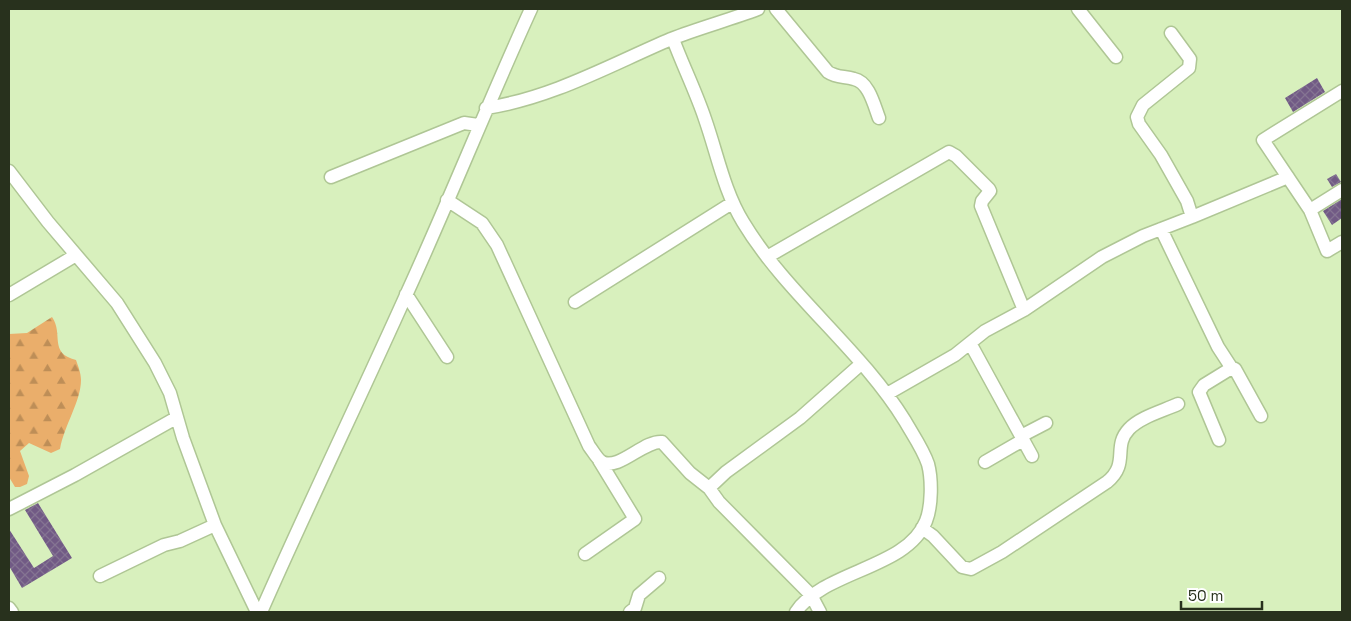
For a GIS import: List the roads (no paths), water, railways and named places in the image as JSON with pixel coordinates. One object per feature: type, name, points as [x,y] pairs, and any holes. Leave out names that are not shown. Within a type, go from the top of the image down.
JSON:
[{"type":"street","points":[[259,612],[406,294],[478,125],[531,9]]},
{"type":"street","points":[[776,9],[828,72],[839,78],[855,79],[861,83],[870,96],[878,118]]},
{"type":"street","points":[[1078,9],[1116,56]]},
{"type":"street","points":[[486,108],[524,100],[575,83],[673,39],[753,10]]},
{"type":"street","points":[[1171,33],[1190,58],[1190,68],[1143,105],[1137,117],[1139,124],[1161,155],[1187,201],[1192,217]]},
{"type":"street","points":[[673,39],[705,120],[732,203],[767,256],[887,394],[916,439],[928,464],[930,479],[926,520],[916,536],[895,553],[810,595],[796,612]]},
{"type":"street","points":[[1342,91],[1263,140],[1310,210],[1327,251],[1342,242]]},
{"type":"street","points":[[331,177],[464,123],[478,125]]},
{"type":"street","points":[[767,256],[949,152],[956,156],[989,189],[989,194],[982,201],[982,206],[1024,310]]},
{"type":"street","points":[[9,171],[76,256],[117,303],[135,330],[170,392],[176,418],[214,525],[259,612]]},
{"type":"street","points":[[887,394],[955,355],[985,332],[1024,310],[1102,257],[1161,229],[1288,177]]},
{"type":"street","points":[[1310,210],[1342,190]]},
{"type":"street","points":[[447,200],[482,223],[497,245],[589,446],[635,519],[585,554]]},
{"type":"street","points":[[575,302],[732,203]]},
{"type":"street","points":[[1161,229],[1218,346],[1231,367],[1235,369],[1261,416]]},
{"type":"street","points":[[9,295],[76,256]]},
{"type":"street","points":[[406,294],[447,357]]},
{"type":"street","points":[[970,343],[1032,456]]},
{"type":"street","points":[[708,488],[726,472],[800,418],[861,364]]},
{"type":"street","points":[[1219,440],[1200,392],[1204,385],[1231,367]]},
{"type":"street","points":[[922,528],[933,536],[962,567],[973,568],[1002,552],[1107,482],[1119,468],[1123,438],[1129,428],[1146,418],[1178,404]]},
{"type":"street","points":[[9,509],[75,475],[176,418]]},
{"type":"street","points":[[985,462],[1046,423]]},
{"type":"street","points":[[599,460],[609,464],[624,459],[647,446],[662,442],[810,595],[820,612]]},
{"type":"street","points":[[100,576],[164,545],[180,541],[214,525]]},
{"type":"street","points":[[630,612],[635,608],[639,595],[658,578]]},
{"type":"street","points":[[9,608],[12,612]]}]
